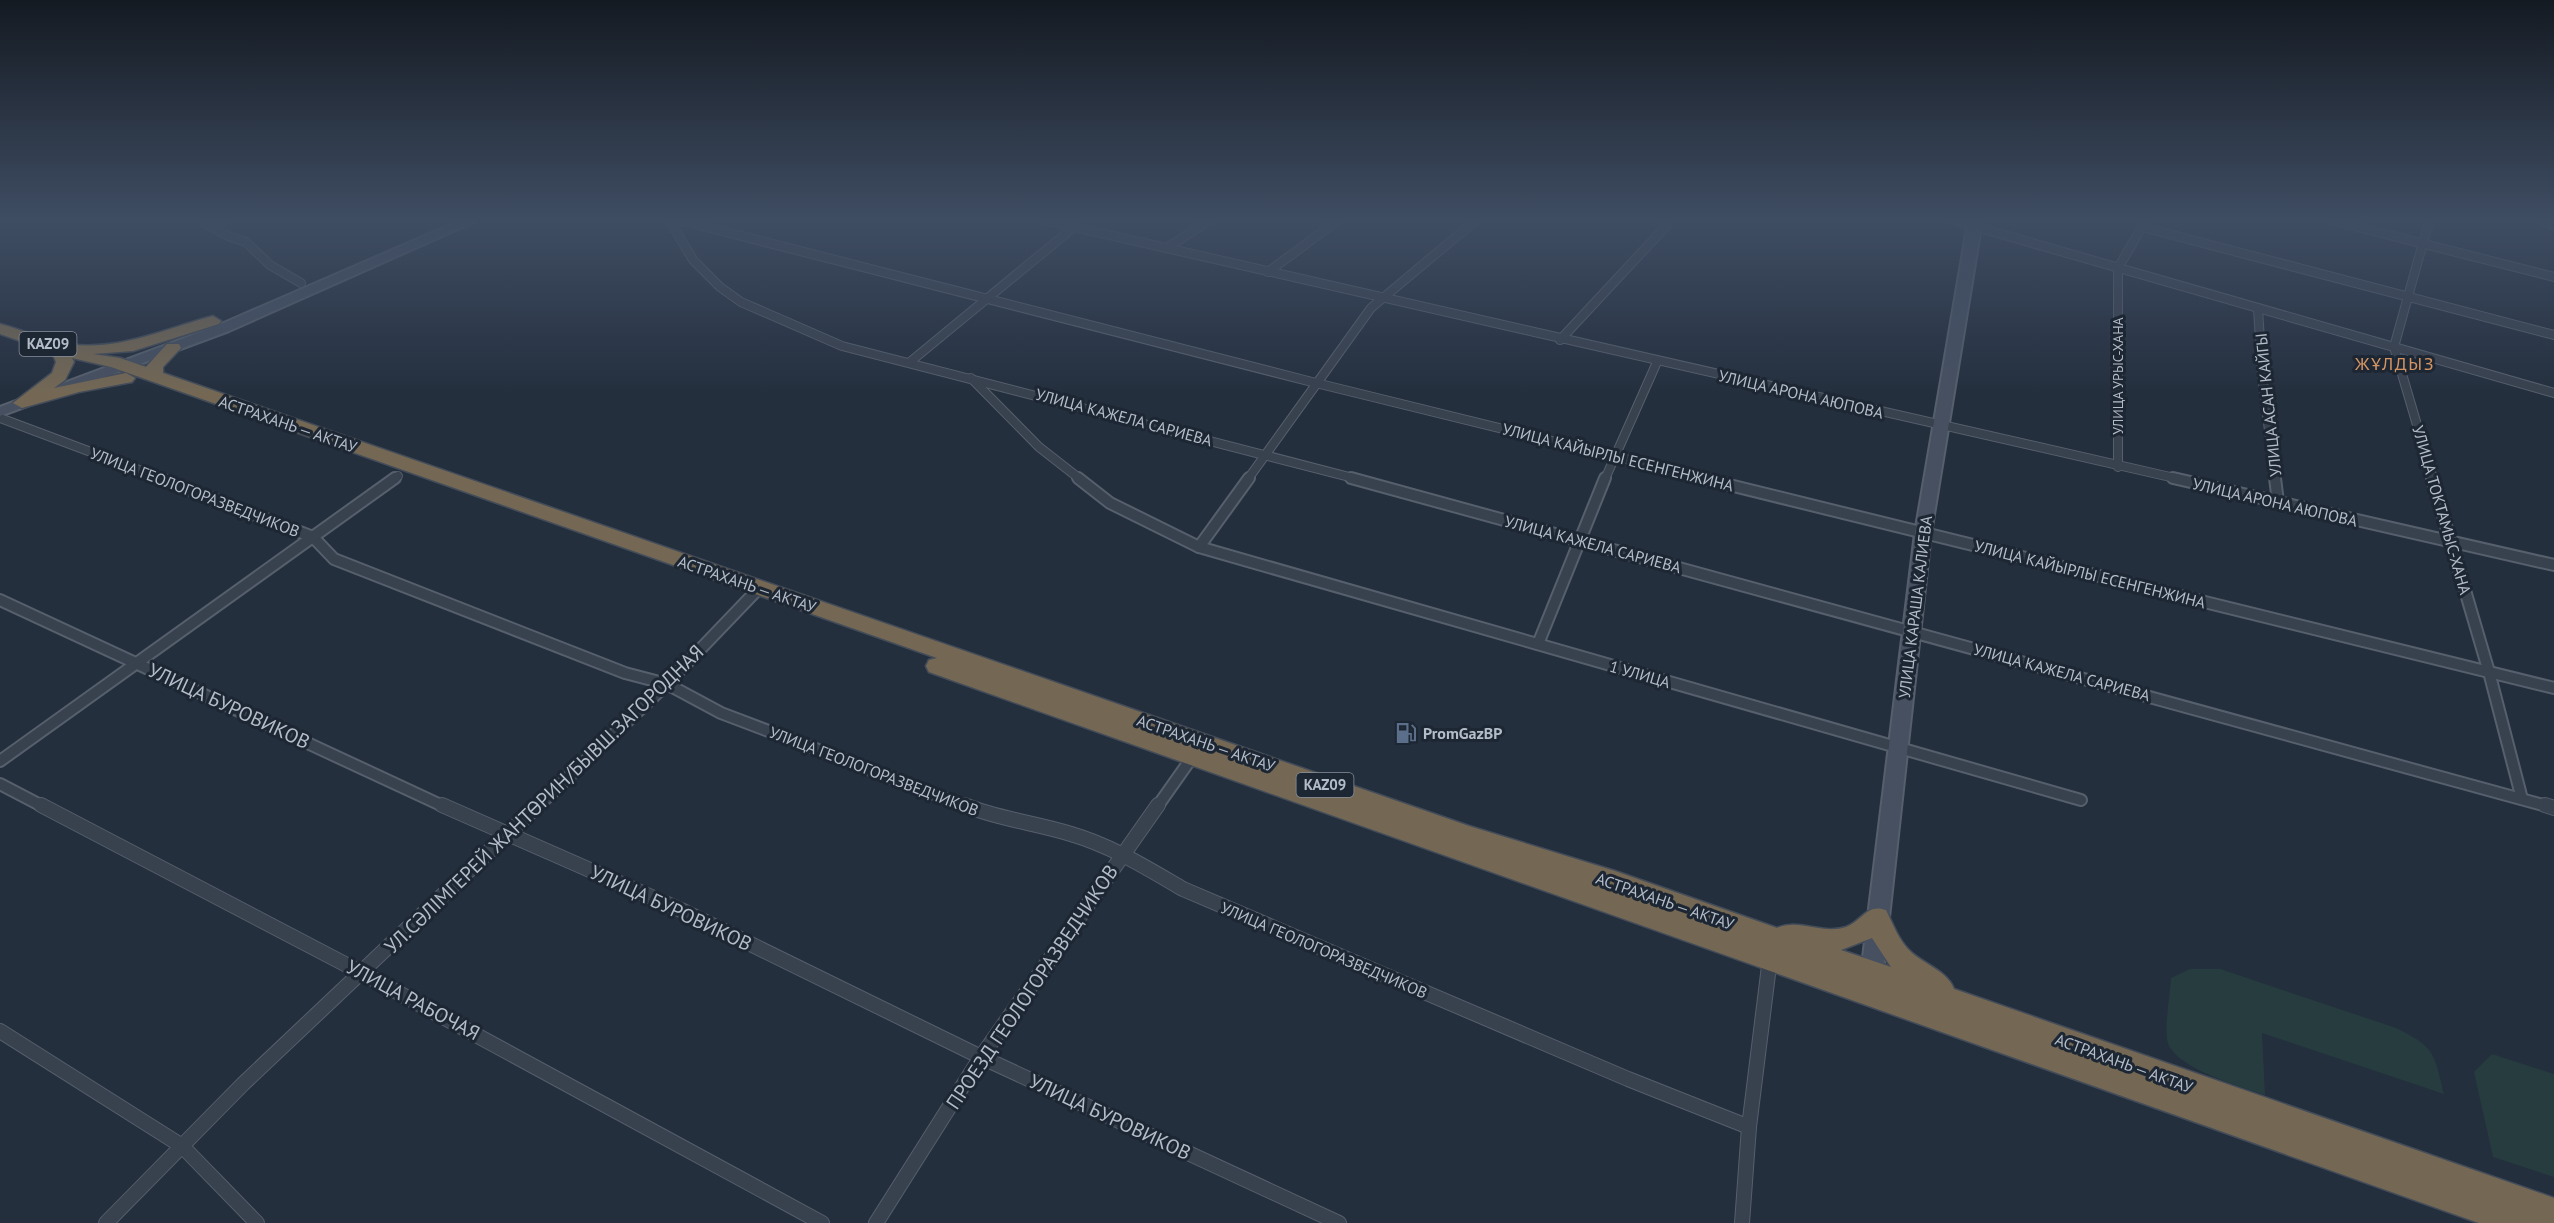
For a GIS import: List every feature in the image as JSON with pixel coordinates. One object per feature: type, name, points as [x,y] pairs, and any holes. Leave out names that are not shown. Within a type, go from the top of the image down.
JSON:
[{"type":"highway","points":[[22,403],[59,376],[65,362],[59,348],[133,346],[213,321]]},
{"type":"highway","name":"АСТРАХАНЬ — АКТАУ","points":[[0,329],[59,348],[398,476],[606,542]]},
{"type":"highway","points":[[159,379],[154,373],[155,366],[173,348]]},
{"type":"highway","points":[[22,403],[76,387],[112,368]]},
{"type":"highway","name":"АСТРАХАНЬ — АКТАУ","points":[[112,368],[159,379],[754,594],[1466,835],[1615,882],[1771,949]]},
{"type":"highway","name":"АСТРАХАНЬ — АКТАУ","points":[[754,594],[1193,756],[1871,984],[2522,1223]]},
{"type":"highway","points":[[1771,949],[1787,935],[1843,940],[1864,932],[1877,921],[1901,960],[1977,1011]]},
{"type":"highway","name":"АСТРАХАНЬ — АКТАУ","points":[[1871,984],[1977,1011],[2554,1213]]},
{"type":"street","points":[[293,278],[301,283]]},
{"type":"street","points":[[112,368],[313,278]]},
{"type":"street","points":[[0,412],[112,368],[173,348],[337,278]]},
{"type":"street","name":"УЛИЦА КАЖЕЛА САРИЕВА","points":[[711,278],[741,302],[842,346],[1264,454],[2554,808]]},
{"type":"street","name":"УЛИЦА КАЙЫРЛЫ ЕСЕНГЕНЖИНА","points":[[908,278],[1316,383],[2554,688]]},
{"type":"street","points":[[910,362],[1008,278]]},
{"type":"street","name":"УЛИЦА АРОНА АЮПОВА","points":[[1294,278],[2554,565]]},
{"type":"street","points":[[1199,548],[1264,454],[1371,308],[1407,278]]},
{"type":"street","points":[[1560,340],[1618,278]]},
{"type":"street","name":"УЛИЦА КАРАША КАЛИЕВА","points":[[1871,984],[1923,533],[1939,425],[1965,278]]},
{"type":"street","name":"УЛИЦА УРЫС-ХАНА","points":[[2118,278],[2118,467]]},
{"type":"street","points":[[2153,278],[2554,393]]},
{"type":"street","points":[[2340,278],[2554,335]]},
{"type":"street","points":[[2394,347],[2414,278]]},
{"type":"street","name":"УЛИЦА АСАН КАЙГЫ","points":[[2258,308],[2262,375],[2278,502]]},
{"type":"street","name":"УЛИЦА ТОКТАМЫС-ХАНА","points":[[2394,347],[2489,672],[2522,799]]},
{"type":"street","points":[[1538,644],[1614,456],[1657,362]]},
{"type":"street","name":"1 УЛИЦА","points":[[970,377],[1039,447],[1110,503],[1199,548],[2081,800]]},
{"type":"street","name":"УЛИЦА ГЕОЛОГОРАЗВЕДЧИКОВ","points":[[0,418],[313,537],[334,559],[625,673],[667,684],[721,713],[993,816],[1072,834],[1123,854],[1183,890],[1628,1079],[1749,1127]]},
{"type":"street","points":[[0,761],[398,476]]},
{"type":"street","name":"УЛ.СӘЛІМГЕРЕЙ ЖАНТӨРИН/БЫВШ.ЗАГОРОДНАЯ","points":[[106,1223],[243,1084],[667,684],[754,594]]},
{"type":"street","name":"УЛИЦА БУРОВИКОВ","points":[[0,600],[506,835],[681,910],[981,1057],[1339,1223]]},
{"type":"street","name":"ПРОЕЗД ГЕОЛОГОРАЗВЕДЧИКОВ","points":[[876,1223],[981,1057],[1193,756]]},
{"type":"street","name":"УЛИЦА РАБОЧАЯ","points":[[0,784],[362,973],[822,1223]]},
{"type":"street","points":[[1742,1223],[1749,1127],[1771,949]]},
{"type":"street","points":[[0,1031],[182,1146],[257,1223]]},
{"type":"green space","points":[[2190,969],[2220,969],[2396,1028],[2426,1046],[2435,1060],[2444,1094],[2262,1033],[2265,1095],[2193,1067],[2171,1049],[2167,1039],[2171,978]]},
{"type":"green space","points":[[2492,1054],[2554,1074],[2554,1177],[2493,1157],[2474,1072]]},
{"type":"place","name":"PromGazBP","points":[[1406,733]]},
{"type":"district","name":"ЖҰЛДЫЗ","points":[[2395,364]]}]
